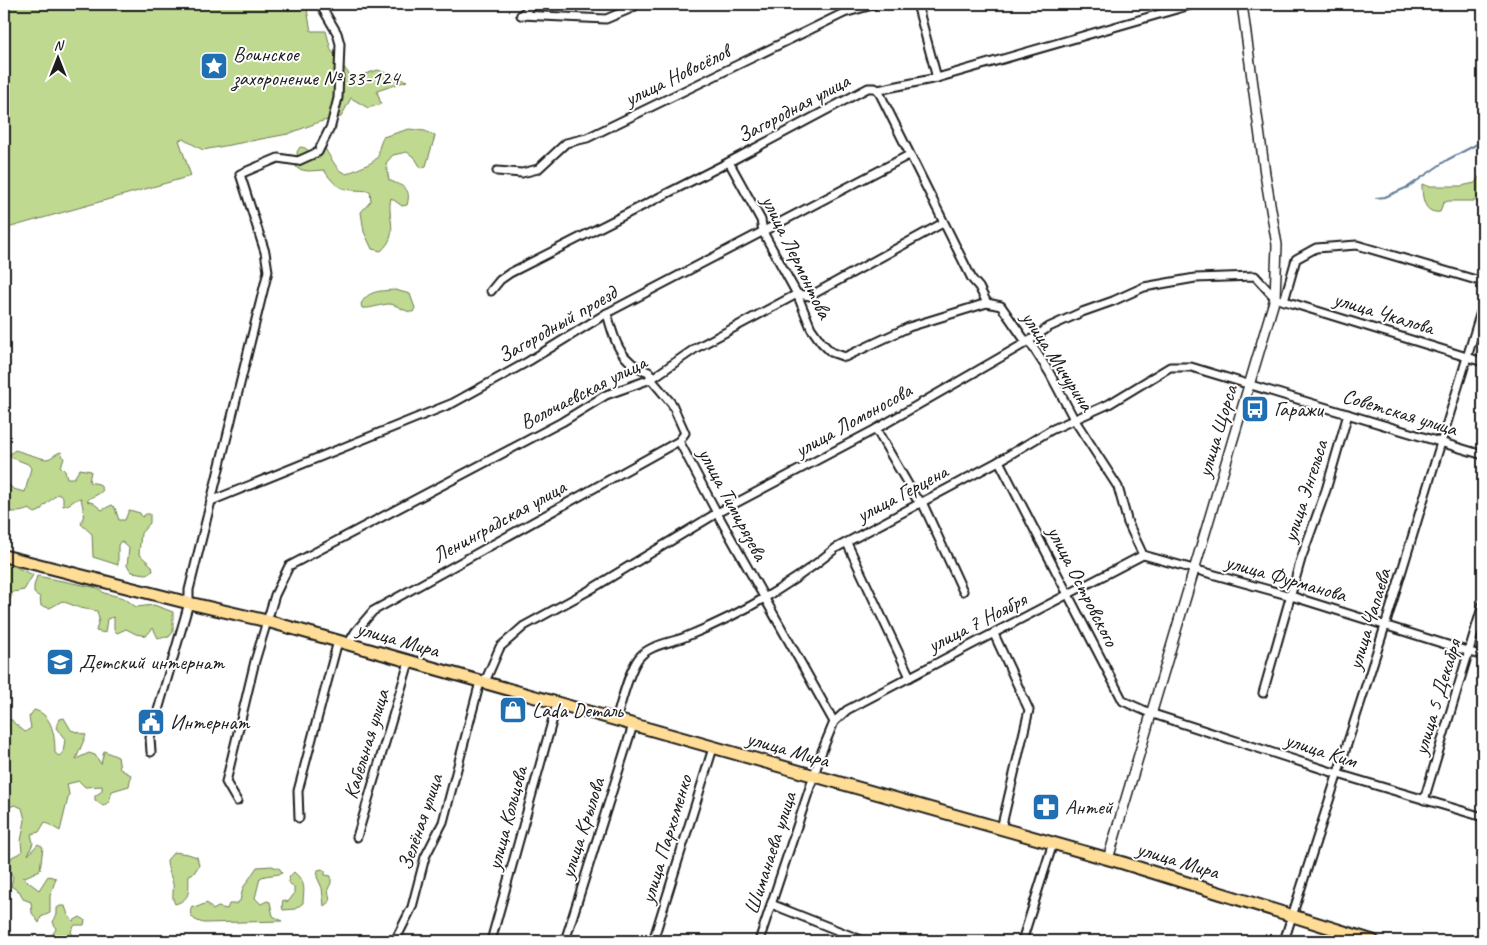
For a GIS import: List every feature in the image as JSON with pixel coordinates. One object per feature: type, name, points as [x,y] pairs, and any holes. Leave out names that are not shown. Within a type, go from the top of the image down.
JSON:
[{"type":"main road","name":"улица Мира","points":[[4,556],[267,621],[1108,859],[1373,941]]},
{"type":"street","points":[[151,752],[150,738],[189,603],[189,590],[268,271],[265,252],[240,174],[278,158],[298,161],[318,152],[331,126],[338,98],[340,44],[337,33],[320,4]]},
{"type":"street","points":[[531,4],[521,15],[606,19],[637,4]]},
{"type":"street","name":"улица Новосёлов","points":[[498,171],[522,172],[538,169],[566,143],[587,138],[844,13],[876,4]]},
{"type":"street","points":[[917,4],[937,78]]},
{"type":"street","name":"Загородная улица","points":[[491,291],[500,280],[510,273],[729,162],[868,88],[878,90],[937,78],[1194,4]]},
{"type":"street","name":"улица Щорса","points":[[1108,859],[1275,298],[1278,245],[1265,174],[1242,4]]},
{"type":"street","name":"улица Мичурина","points":[[878,90],[972,279],[987,302],[1001,306],[1024,339],[1029,341],[1049,372],[1074,419],[1118,487],[1128,522],[1143,555]]},
{"type":"street","name":"Загородный проезд","points":[[211,501],[453,403],[529,361],[608,313],[909,155]]},
{"type":"street","name":"улица Лермонтова","points":[[729,162],[761,220],[763,232],[797,294],[811,328],[831,352],[845,357],[909,327],[987,302]]},
{"type":"street","name":"Волочаевская улица","points":[[237,801],[226,782],[255,661],[274,595],[289,566],[562,422],[606,396],[651,379],[696,348],[797,294],[810,296],[943,223]]},
{"type":"street","points":[[1284,301],[1296,259],[1316,248],[1357,245],[1483,282]]},
{"type":"street","name":"улица Ломоносова","points":[[480,682],[487,677],[500,647],[524,626],[588,591],[717,513],[876,429],[1029,341],[1049,327],[1144,287],[1195,278],[1256,276],[1275,298]]},
{"type":"street","name":"улица Чкалова","points":[[1275,298],[1483,362]]},
{"type":"street","name":"улица Чапаева","points":[[1284,941],[1385,626],[1483,305]]},
{"type":"street","name":"улица Тимирязева","points":[[608,313],[612,332],[622,354],[635,368],[649,372],[651,379],[672,404],[685,433],[679,441],[717,513],[834,722]]},
{"type":"street","name":"улица Герцена","points":[[616,720],[628,681],[638,659],[650,649],[693,634],[765,599],[817,564],[836,548],[999,461],[1051,430],[1109,404],[1170,367],[1191,366],[1249,384]]},
{"type":"street","name":"Советская улица","points":[[1249,384],[1483,455]]},
{"type":"street","name":"улица Энгельса","points":[[1263,693],[1301,559],[1326,490],[1348,414]]},
{"type":"street","points":[[876,429],[916,498],[922,502],[963,591]]},
{"type":"street","name":"Ленинградская улица","points":[[298,818],[298,790],[343,643],[356,631],[373,610],[679,441]]},
{"type":"street","name":"улица Островского","points":[[999,461],[1123,701],[1150,713]]},
{"type":"street","points":[[847,542],[910,677]]},
{"type":"street","points":[[1143,555],[1194,570]]},
{"type":"street","name":"улица 7 Ноября","points":[[834,722],[848,710],[1143,555]]},
{"type":"street","name":"улица Фурманова","points":[[1194,570],[1291,596],[1483,656]]},
{"type":"street","name":"улица 5 Декабря","points":[[1424,800],[1483,604]]},
{"type":"street","points":[[994,634],[1029,710],[1002,829]]},
{"type":"street","name":"Кабельная улица","points":[[357,837],[409,662]]},
{"type":"street","name":"Зелёная улица","points":[[395,941],[412,907],[424,856],[443,822],[480,682]]},
{"type":"street","name":"улица Кольцова","points":[[491,941],[557,704]]},
{"type":"street","name":"улица Ким","points":[[1150,713],[1338,774],[1483,817]]},
{"type":"street","points":[[814,776],[834,722]]},
{"type":"street","name":"улица Крылова","points":[[565,941],[633,725]]},
{"type":"street","name":"улица Пархоменко","points":[[653,941],[713,748]]},
{"type":"street","name":"Шиманаева улица","points":[[759,941],[814,776]]},
{"type":"street","points":[[1022,941],[1053,844]]},
{"type":"street","points":[[772,904],[864,941]]},
{"type":"green space","points":[[4,4],[306,4],[311,31],[326,31],[331,50],[352,78],[378,70],[407,81],[377,91],[381,104],[368,108],[351,98],[341,117],[319,122],[288,134],[203,150],[183,139],[179,140],[191,176],[4,229]]},
{"type":"green space","points":[[409,129],[425,131],[435,136],[426,166],[421,168],[415,158],[407,152],[393,155],[386,163],[389,180],[405,188],[408,199],[407,205],[402,206],[391,198],[392,232],[390,238],[381,251],[372,249],[364,232],[361,212],[371,201],[370,191],[343,188],[334,183],[324,170],[308,171],[298,169],[295,165],[298,161],[297,152],[300,147],[309,151],[323,143],[340,171],[347,174],[376,159],[383,137]]},
{"type":"green space","points":[[1483,171],[1483,201],[1448,201],[1443,203],[1440,212],[1434,212],[1427,207],[1423,199],[1422,184],[1427,186],[1461,186],[1475,183]]},
{"type":"green space","points":[[395,290],[410,294],[415,308],[413,312],[390,304],[362,308],[361,304],[367,296],[380,291]]},
{"type":"green space","points":[[15,450],[47,459],[61,452],[64,459],[60,466],[65,471],[67,478],[74,478],[80,469],[91,471],[89,482],[99,484],[103,490],[87,501],[102,510],[112,505],[119,520],[125,520],[129,510],[140,513],[142,517],[150,514],[150,523],[141,533],[139,554],[152,566],[153,571],[146,574],[132,572],[127,566],[129,548],[121,541],[118,545],[118,565],[93,557],[92,534],[81,524],[84,514],[81,498],[63,506],[63,497],[57,494],[40,511],[35,513],[29,509],[16,512],[4,509],[4,476],[12,488],[25,492],[31,468],[28,464],[10,457],[10,454]]},
{"type":"green space","points":[[4,559],[16,562],[16,567],[33,575],[24,590],[13,592],[4,614]]},
{"type":"green space","points":[[37,576],[98,588],[104,593],[124,598],[136,607],[154,605],[173,612],[173,632],[169,637],[158,638],[153,628],[146,636],[126,629],[117,633],[114,630],[114,617],[107,619],[105,633],[96,631],[99,619],[97,611],[80,608],[62,601],[50,608],[41,606],[40,597],[34,593]]},
{"type":"green space","points":[[34,710],[40,712],[49,721],[52,727],[55,753],[59,756],[63,753],[65,739],[56,728],[60,719],[64,718],[71,730],[86,735],[76,759],[89,753],[95,755],[101,764],[104,751],[118,757],[120,769],[131,775],[129,786],[112,791],[109,802],[103,806],[95,800],[95,796],[102,791],[102,786],[85,787],[79,781],[67,784],[69,794],[60,831],[45,822],[39,832],[31,834],[33,843],[28,855],[38,844],[43,847],[40,870],[23,878],[39,890],[48,876],[56,878],[50,896],[50,913],[41,917],[39,923],[32,913],[31,902],[23,899],[20,892],[11,886],[13,877],[6,866],[12,857],[22,852],[21,841],[25,820],[22,808],[15,805],[6,808],[4,804],[4,719],[12,720],[25,732],[31,728],[29,717]]},
{"type":"green space","points":[[174,852],[197,857],[199,865],[194,873],[189,875],[187,897],[175,904],[173,884],[167,860]]},
{"type":"green space","points":[[272,866],[280,869],[282,873],[260,878],[255,898],[261,904],[267,901],[270,902],[273,916],[282,921],[204,923],[195,920],[191,916],[192,906],[197,907],[207,903],[213,910],[218,907],[227,909],[229,904],[235,904],[240,901],[243,888],[257,867]]},
{"type":"green space","points":[[322,869],[325,871],[325,875],[331,876],[331,883],[328,889],[330,901],[324,906],[322,888],[317,877],[318,870]]},
{"type":"green space","points":[[294,872],[301,879],[304,893],[303,903],[295,909],[283,910],[283,900],[288,902],[294,894],[294,887],[288,882]]},
{"type":"green space","points":[[65,906],[68,915],[73,921],[80,917],[85,920],[84,925],[75,925],[71,931],[75,941],[48,941],[56,929],[53,922],[57,914],[57,908]]},
{"type":"waterway","points":[[1376,198],[1385,197],[1408,187],[1447,160],[1483,141]]},
{"type":"place","name":"Воинское захоронение № 33-124","points":[[214,66]]},
{"type":"place","name":"Гаражи","points":[[1255,409]]},
{"type":"place","name":"Детский интернат","points":[[60,662]]},
{"type":"place","name":"Lada Dеталь","points":[[513,710]]},
{"type":"place","name":"Интернат","points":[[151,722]]},
{"type":"place","name":"Антей","points":[[1046,807]]}]
